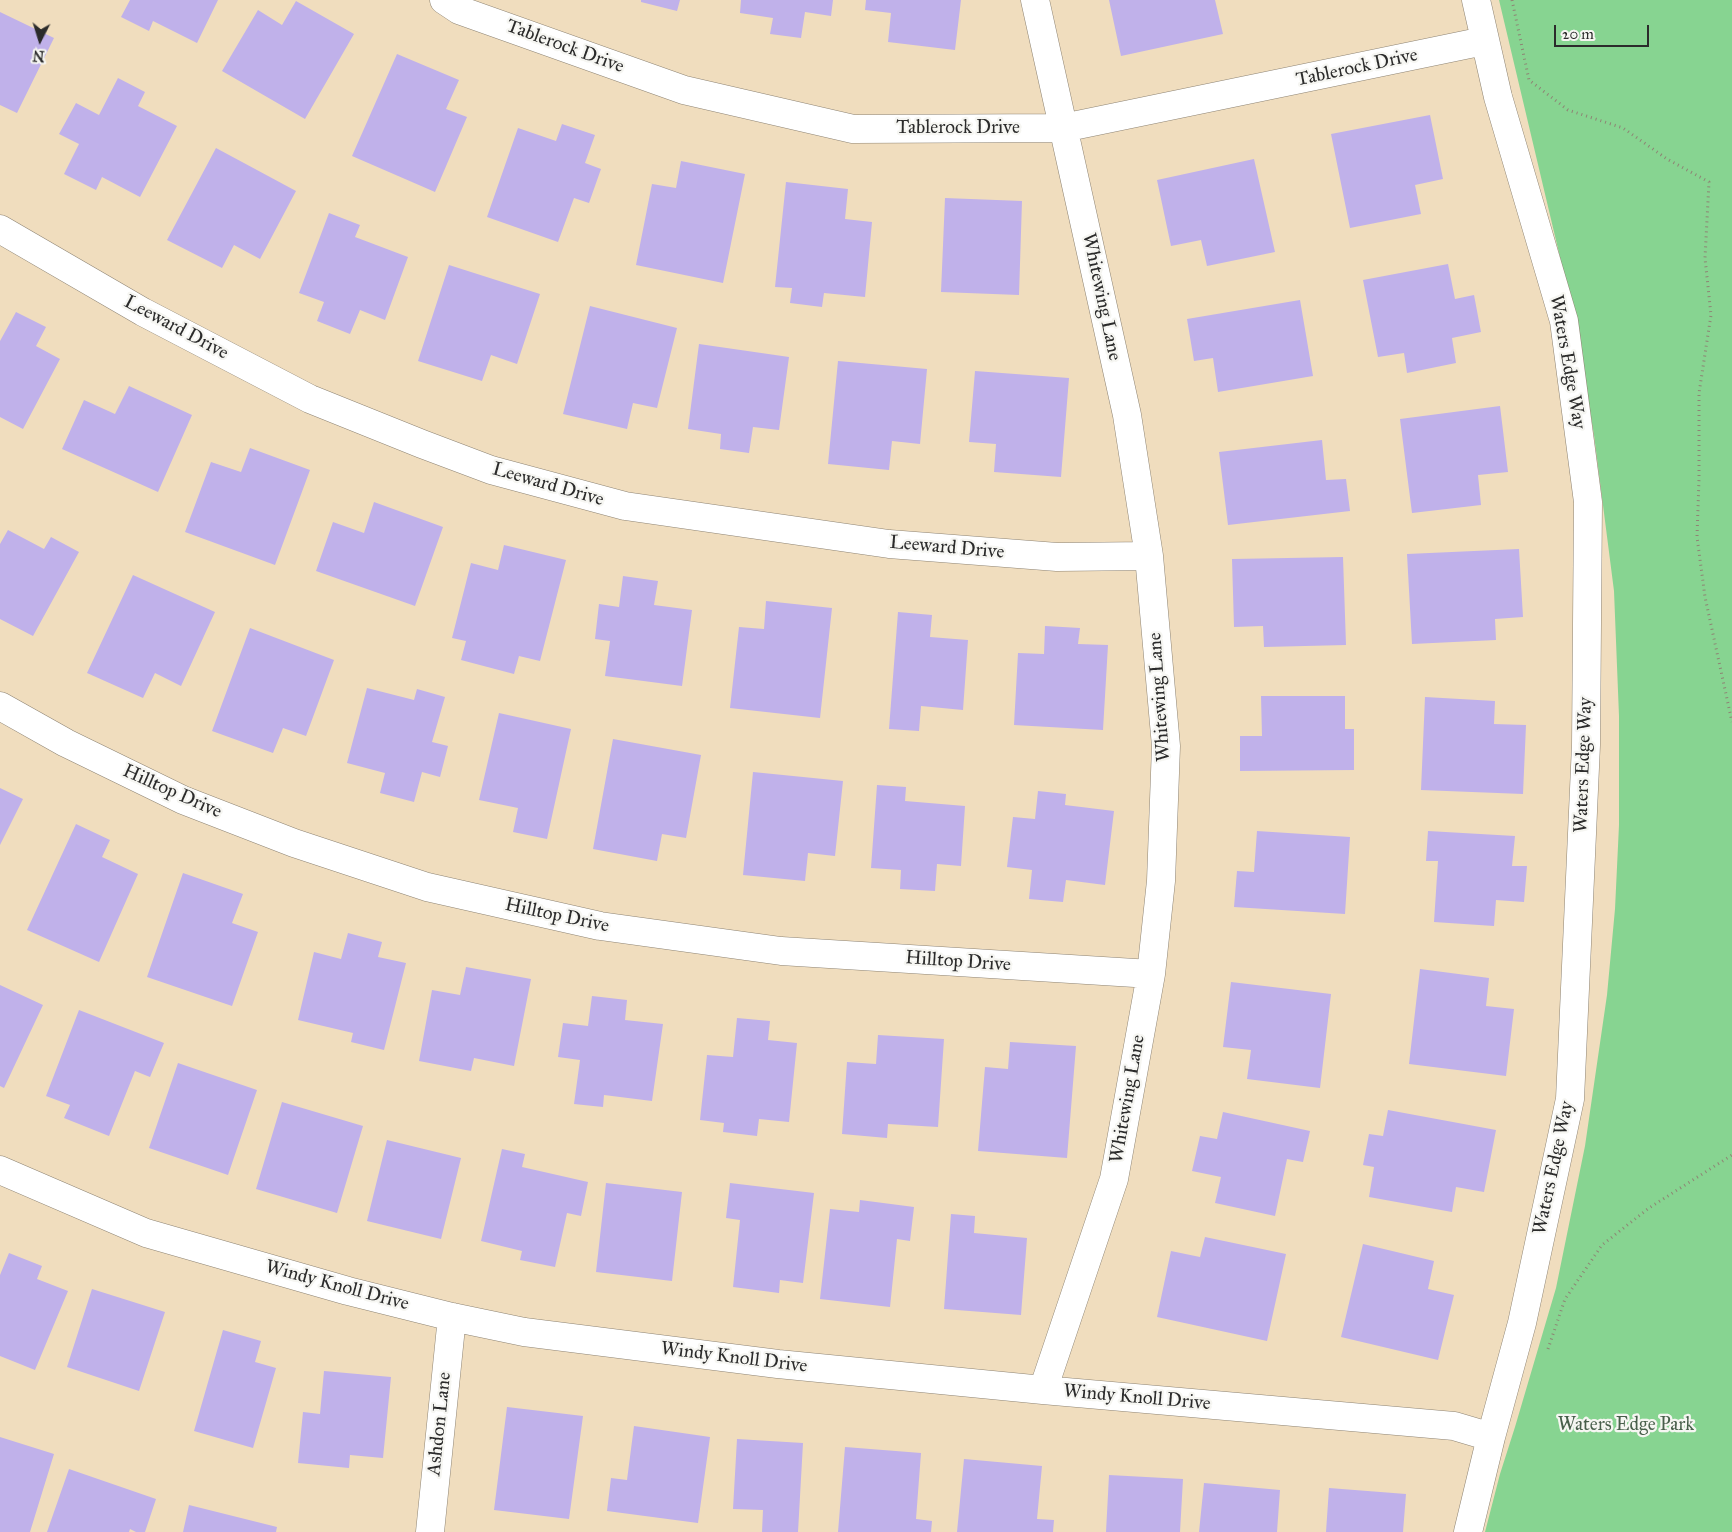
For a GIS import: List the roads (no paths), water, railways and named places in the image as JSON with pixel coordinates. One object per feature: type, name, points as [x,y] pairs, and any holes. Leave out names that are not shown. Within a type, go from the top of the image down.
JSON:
[{"type":"street","name":"Tablerock Drive","points":[[444,0],[459,10],[684,90],[853,129],[1063,128],[1484,41]]},
{"type":"street","name":"Whitewing Lane","points":[[1035,0],[1127,415],[1149,556],[1166,746],[1162,881],[1151,974],[1114,1179],[1043,1390]]},
{"type":"street","name":"Waters Edge Way","points":[[1468,1532],[1522,1323],[1570,1099],[1586,745],[1588,502],[1564,320],[1498,97],[1476,0]]},
{"type":"street","name":"Leeward Drive","points":[[0,229],[143,312],[310,399],[491,470],[625,506],[889,544],[1057,557],[1149,556]]},
{"type":"street","name":"Hilltop Drive","points":[[0,706],[66,743],[183,800],[294,843],[427,887],[600,926],[782,951],[1151,974]]},
{"type":"street","name":"Windy Knoll Drive","points":[[0,1170],[146,1232],[348,1291],[452,1317],[524,1332],[778,1364],[1043,1390],[1454,1426],[1491,1437]]},
{"type":"street","name":"Ashdon Lane","points":[[430,1532],[452,1317]]},
{"type":"park label","name":"Waters Edge Park","points":[[1626,1425]]}]
